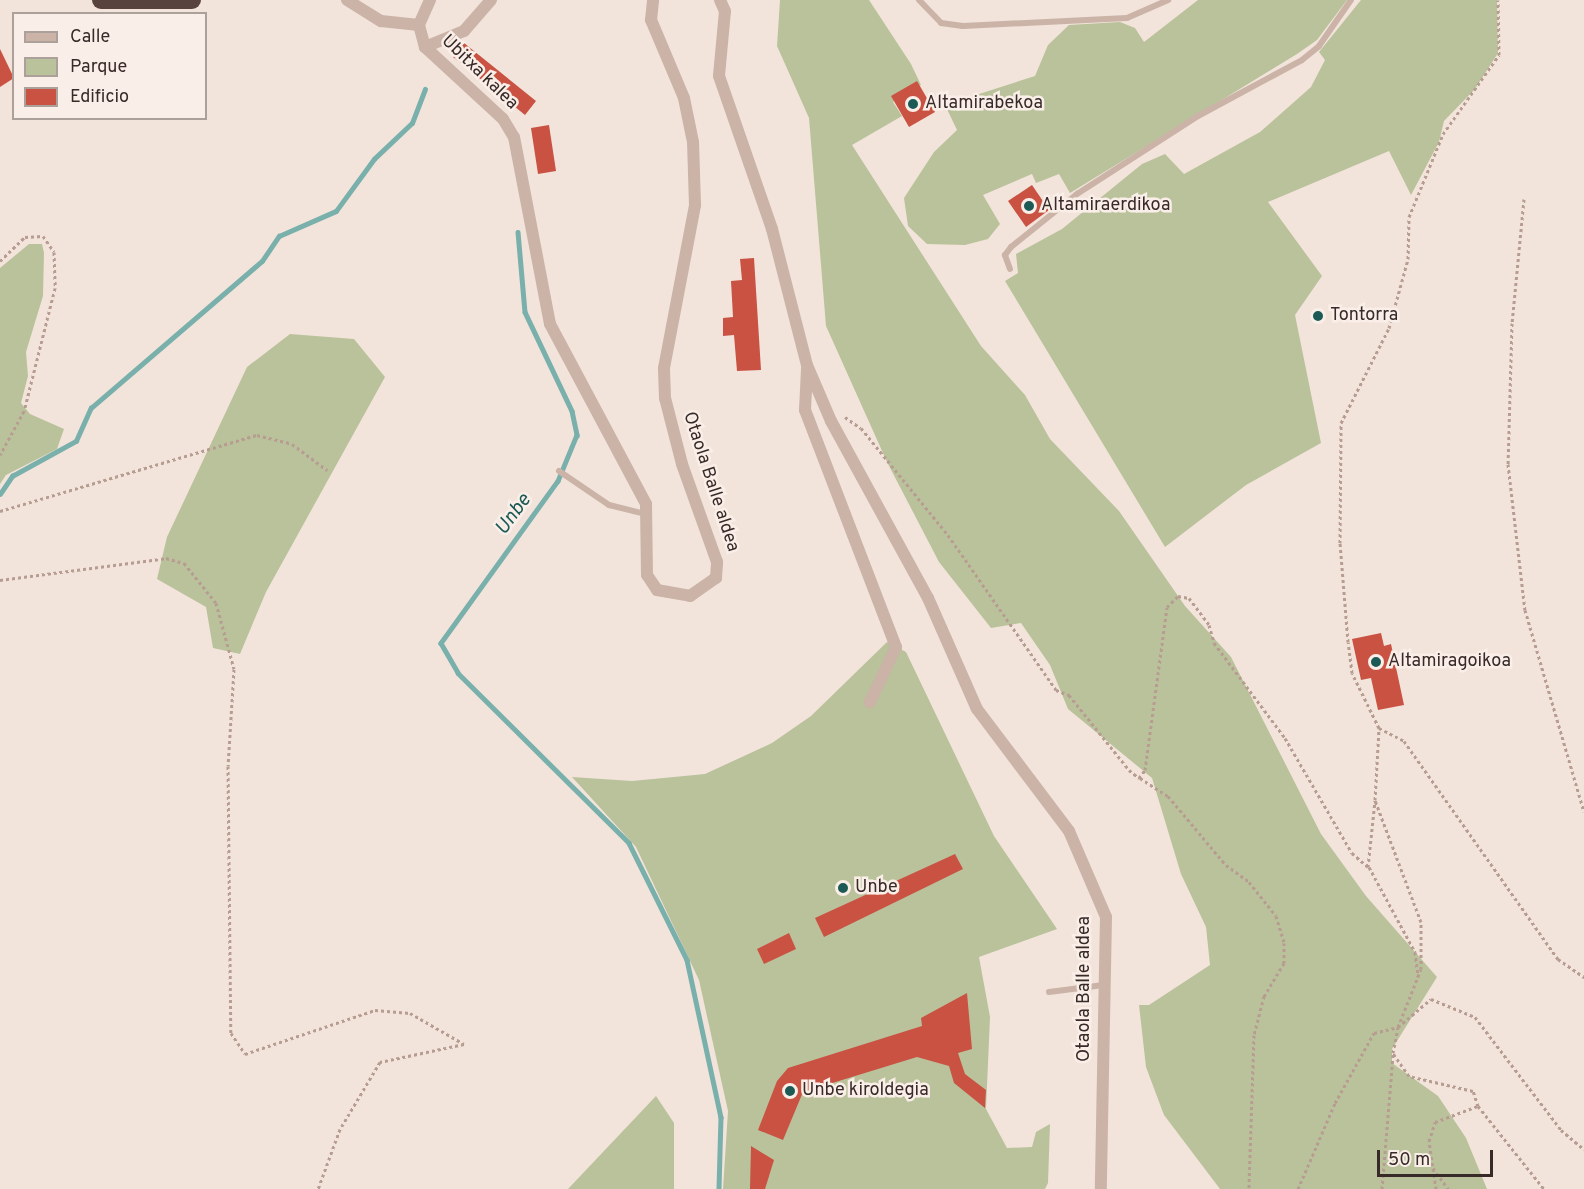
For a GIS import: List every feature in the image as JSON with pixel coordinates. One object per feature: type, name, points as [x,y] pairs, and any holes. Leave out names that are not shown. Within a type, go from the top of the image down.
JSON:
[{"type":"highway","points":[[101,0],[192,0]]},
{"type":"street","points":[[347,0],[381,21],[419,25],[430,0]]},
{"type":"street","points":[[425,47],[464,31],[491,0]]},
{"type":"street","name":"Otaola Balle aldea","points":[[514,137],[550,324],[638,481],[646,513],[647,575],[657,590],[672,597],[705,591],[716,578],[717,562],[682,464],[665,398],[664,368],[694,205],[693,142],[684,98],[651,20],[653,0]]},
{"type":"street","name":"Otaola Balle aldea","points":[[720,0],[725,11],[719,76],[772,229],[807,365],[823,403],[928,597],[977,709],[1069,831],[1092,873],[1106,917],[1101,1189]]},
{"type":"street","name":"Ubitxa kalea","points":[[419,25],[425,47],[503,119],[514,137]]},
{"type":"street","name":"Otaola Balle aldea","points":[[807,365],[806,410],[896,647],[870,702]]},
{"type":"lane","points":[[919,0],[941,23],[963,26],[1127,18],[1168,0]]},
{"type":"lane","points":[[1011,269],[1005,255],[1011,247],[1077,194],[1189,121],[1302,60],[1319,46],[1351,0]]},
{"type":"lane","points":[[560,471],[609,505],[646,513]]},
{"type":"lane","points":[[1049,992],[1105,984]]},
{"type":"path","points":[[1368,867],[1379,728],[1353,673],[1348,642],[1340,543],[1341,423],[1389,328],[1408,259],[1408,216],[1448,123],[1499,55],[1498,0]]},
{"type":"path","points":[[1524,199],[1512,323],[1508,464],[1525,610],[1584,812]]},
{"type":"path","points":[[0,261],[25,237],[43,236],[54,252],[55,288],[24,411],[0,455]]},
{"type":"path","points":[[823,403],[861,428],[1001,605],[1018,639],[1056,690],[1069,695],[1139,777],[1168,796],[1226,865],[1249,882],[1276,916],[1284,944],[1284,963],[1264,996],[1254,1035],[1249,1189]]},
{"type":"path","points":[[0,511],[149,471],[257,435],[292,444],[327,470]]},
{"type":"path","points":[[0,580],[166,558],[184,563],[216,603],[234,669],[228,978],[231,1033],[245,1054],[375,1010],[410,1013],[464,1044],[380,1062],[340,1129],[318,1189]]},
{"type":"path","points":[[1139,777],[1145,770],[1167,607],[1178,597],[1189,598],[1244,687],[1285,738],[1353,853],[1368,867],[1415,952],[1419,979]]},
{"type":"path","points":[[1379,728],[1404,741],[1558,959],[1584,977]]},
{"type":"path","points":[[1375,800],[1421,922],[1419,979],[1398,1027],[1393,1053],[1382,1189]]},
{"type":"path","points":[[1298,1189],[1335,1103],[1374,1033],[1398,1027],[1431,999],[1475,1017],[1561,1130],[1584,1149]]},
{"type":"path","points":[[1393,1053],[1409,1076],[1473,1091],[1478,1106],[1544,1189]]},
{"type":"path","points":[[1436,1189],[1429,1141],[1435,1122],[1478,1106]]},
{"type":"path","points":[[1432,1166],[1448,1189]]},
{"type":"green space","points":[[780,0],[869,0],[911,64],[921,85],[893,102],[902,116],[852,145],[981,346],[1025,395],[1050,439],[1119,511],[1185,606],[1231,657],[1321,834],[1366,896],[1437,977],[1392,1049],[1392,1063],[1438,1096],[1466,1138],[1487,1189],[1220,1189],[1164,1115],[1146,1067],[1139,1005],[1149,1005],[1210,965],[1206,927],[1181,874],[1152,778],[1068,709],[1050,665],[1021,623],[991,628],[939,562],[887,462],[826,326],[809,118],[777,46]]},
{"type":"green space","points":[[1198,0],[1347,0],[1317,40],[1297,54],[1070,193],[1059,174],[1036,183],[1032,174],[983,195],[1000,224],[988,239],[965,245],[927,244],[908,226],[904,198],[934,152],[957,130],[945,105],[1035,76],[1048,45],[1069,25],[1120,22],[1135,28],[1144,42]]},
{"type":"green space","points":[[1361,0],[1497,0],[1498,53],[1475,89],[1444,121],[1439,142],[1411,195],[1389,151],[1268,202],[1322,276],[1295,315],[1321,443],[1246,485],[1165,547],[1005,281],[1018,273],[1016,254],[1062,229],[1142,164],[1165,154],[1184,174],[1260,132],[1311,87],[1325,60],[1319,52]]},
{"type":"green space","points":[[29,244],[42,244],[44,253],[43,296],[26,352],[28,376],[21,403],[30,414],[64,429],[57,449],[6,475],[0,484],[0,268]]},
{"type":"green space","points":[[290,334],[354,339],[385,377],[266,592],[240,654],[213,648],[206,607],[157,579],[167,537],[247,367]]},
{"type":"green space","name":"Unbe","points":[[887,642],[906,652],[994,836],[1057,929],[979,957],[990,1017],[986,1109],[1007,1148],[1032,1147],[1036,1132],[1050,1124],[1048,1183],[1045,1189],[723,1189],[728,1111],[699,980],[636,847],[572,777],[632,781],[705,774],[772,743],[811,716]]},
{"type":"green space","points":[[656,1096],[674,1123],[674,1189],[568,1189]]},
{"type":"building","points":[[464,43],[536,101],[525,115],[453,57]]},
{"type":"building","points":[[0,49],[12,74],[12,79],[0,87]]},
{"type":"building","name":"Altamirabekoa","points":[[917,81],[935,112],[909,127],[891,96]]},
{"type":"building","points":[[549,125],[556,171],[538,174],[531,128]]},
{"type":"building","name":"Altamiraerdikoa","points":[[1032,185],[1049,210],[1026,227],[1008,201]]},
{"type":"building","points":[[754,258],[761,370],[737,371],[734,335],[723,336],[723,318],[733,317],[731,281],[742,280],[740,259]]},
{"type":"building","name":"Altamiragoikoa","points":[[1381,633],[1384,646],[1391,644],[1404,705],[1378,710],[1371,678],[1361,680],[1352,639]]},
{"type":"building","points":[[955,854],[963,869],[824,937],[815,918]]},
{"type":"building","points":[[789,933],[796,949],[764,964],[757,949]]},
{"type":"building","name":"Unbe kiroldegia","points":[[967,993],[972,1049],[958,1053],[965,1074],[986,1090],[985,1108],[954,1083],[949,1066],[917,1057],[803,1092],[783,1140],[758,1130],[777,1081],[788,1068],[922,1026],[921,1018]]},
{"type":"building","points":[[751,1146],[774,1160],[765,1189],[750,1189]]},
{"type":"waterway","points":[[0,494],[12,476],[76,441],[91,408],[262,261],[279,236],[336,211],[374,159],[412,123],[425,89]]},
{"type":"waterway","name":"Unbe","points":[[518,232],[525,312],[572,411],[577,435],[558,481],[441,643],[458,673],[629,843],[687,960],[721,1117],[719,1189]]},
{"type":"place","name":"Altamirabekoa","points":[[913,104]]},
{"type":"place","name":"Altamiraerdikoa","points":[[1029,206]]},
{"type":"place","name":"Tontorra","points":[[1318,316]]},
{"type":"place","name":"Altamiragoikoa","points":[[1376,662]]},
{"type":"place","name":"Unbe","points":[[843,888]]},
{"type":"place","name":"Unbe kiroldegia","points":[[790,1091]]}]
